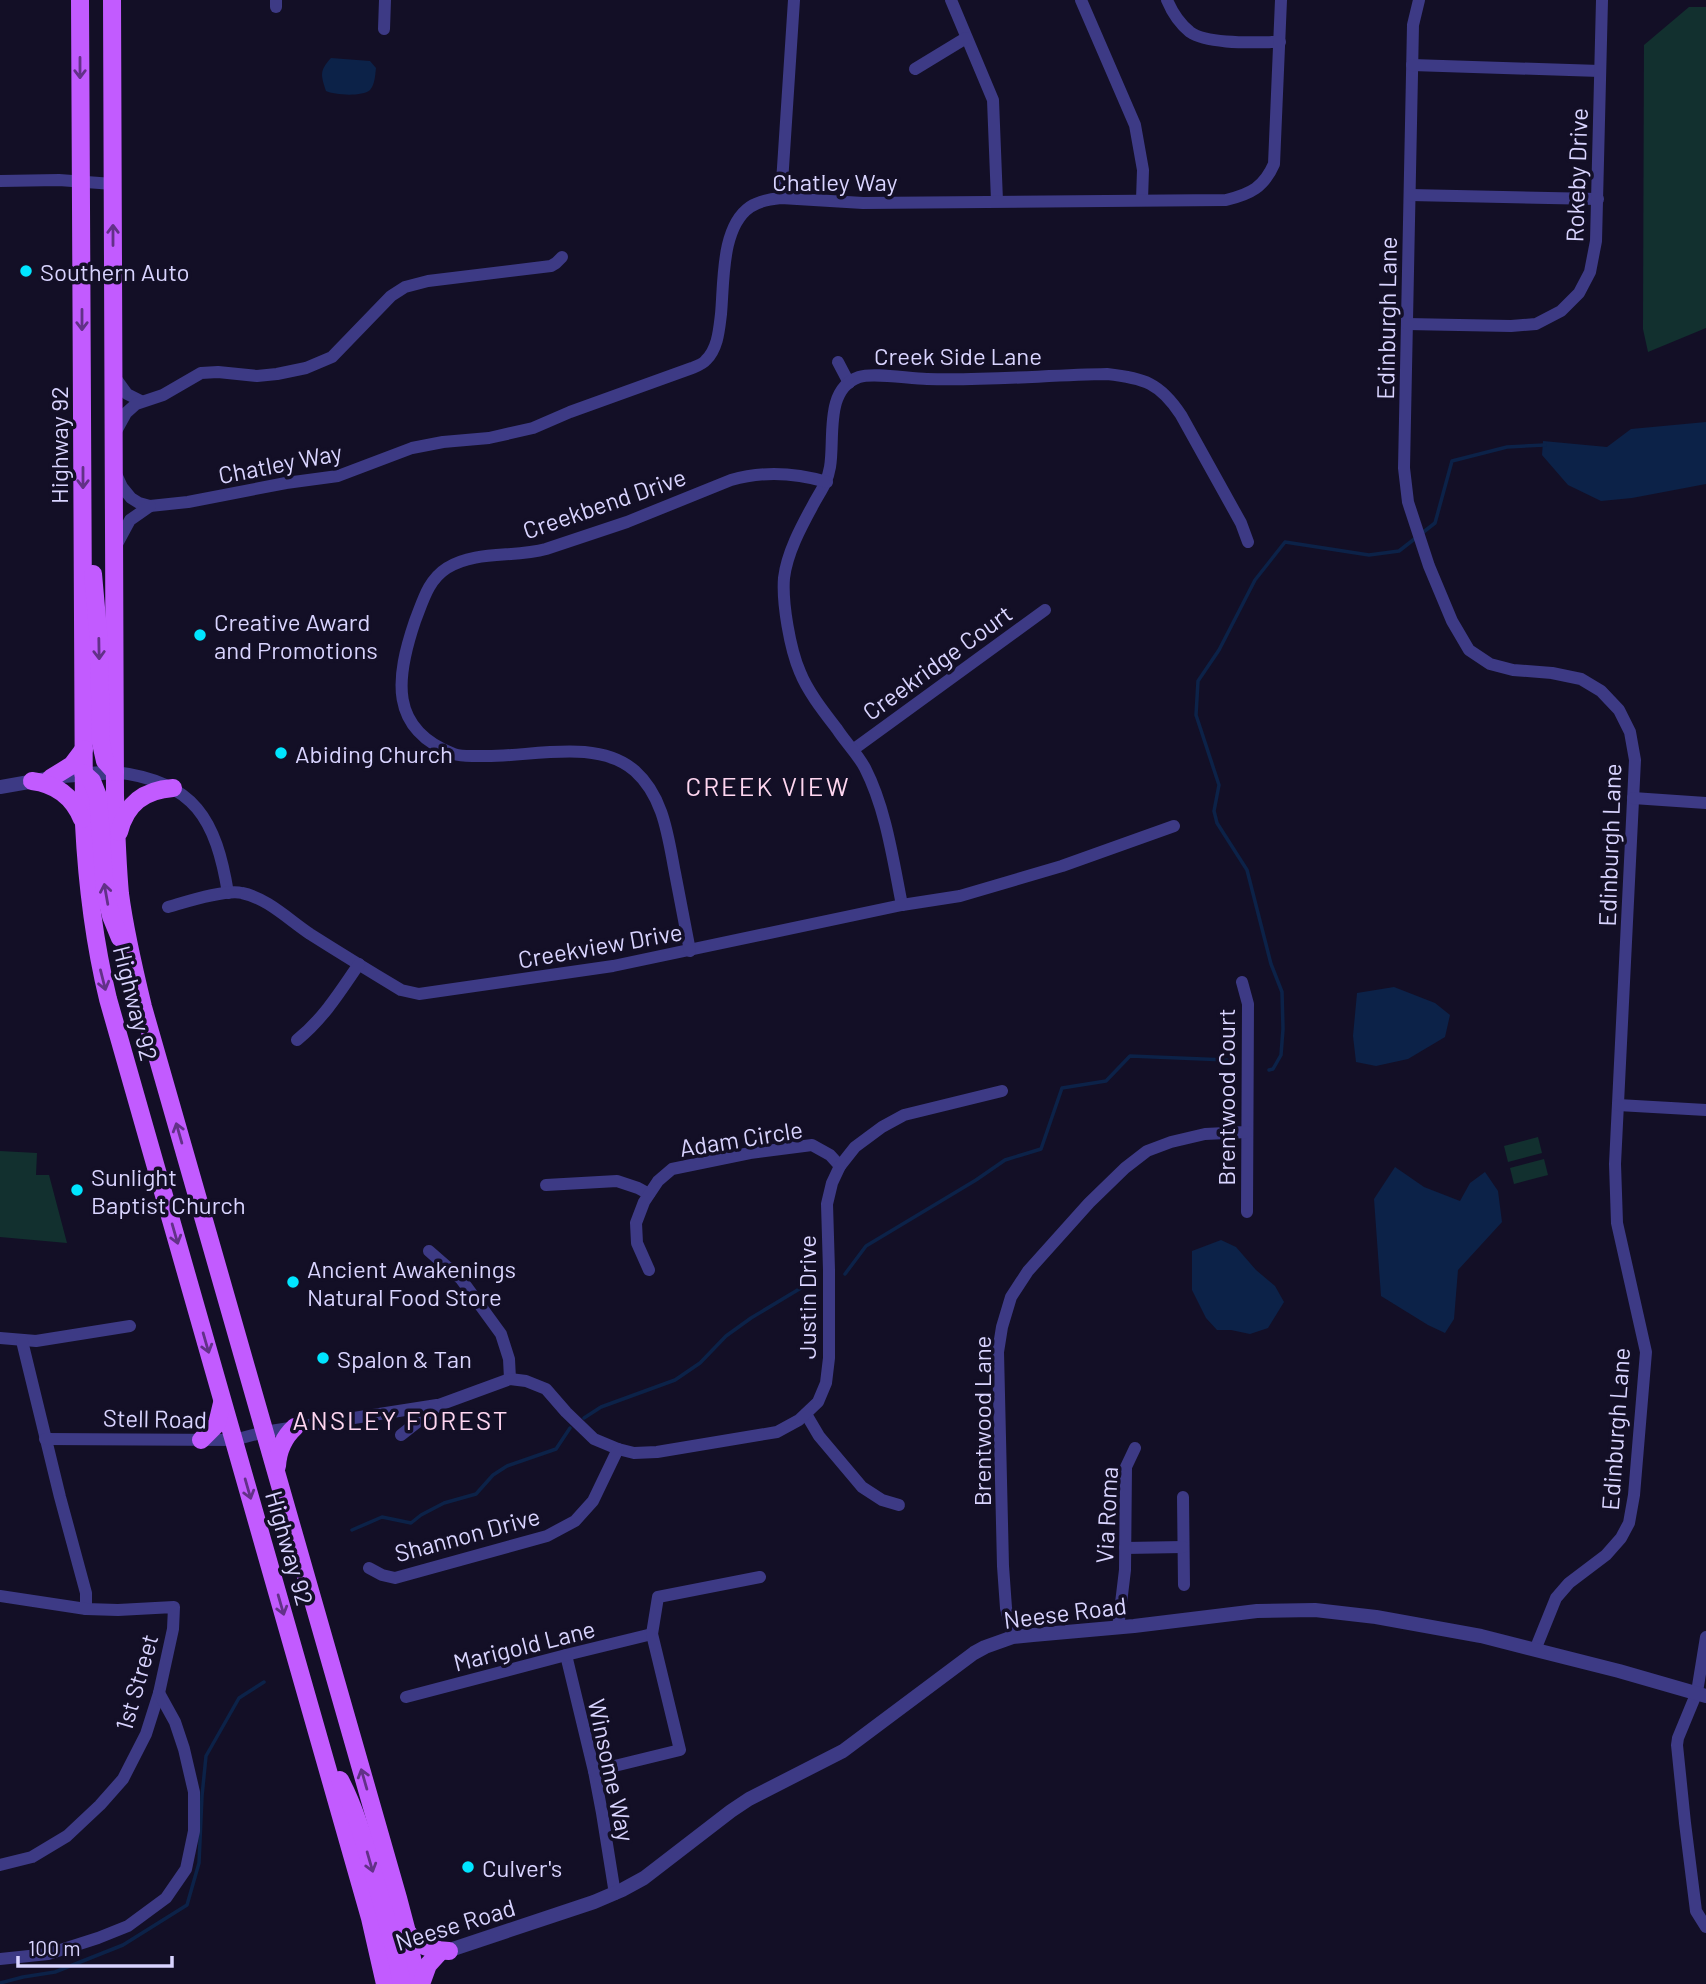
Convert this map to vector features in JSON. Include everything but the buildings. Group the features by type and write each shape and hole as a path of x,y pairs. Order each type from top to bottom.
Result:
{"main road":[{"name":"Highway 92","path":"80,0 83,824 89,904 100,968 324,1755 343,1786 357,1819 395,1970 419,1984"},
{"name":"Highway 92","path":"112,0 115,772 120,894 131,957 150,1031 407,1932 395,1970"},
{"path":"83,533 93,570 95,593 101,743 105,761 115,772"},
{"path":"51,778 66,770 84,750"},
{"path":"83,773 92,781 99,796 106,901 131,957"},
{"path":"32,781 47,784 62,792 78,809 83,824"},
{"path":"116,842 124,816 137,799 156,790 173,789"},
{"path":"201,1440 217,1424 222,1399"},
{"path":"277,1476 279,1450 286,1436 295,1427"},
{"path":"407,1932 423,1946 444,1952"},
{"path":"419,1984 428,1965 444,1952"},
{"path":"395,1970 402,1984"}],"street":[{"path":"384,29 385,0"},
{"path":"781,198 794,0"},
{"path":"951,0 993,100 996,201"},
{"path":"1081,0 1135,125 1143,170 1142,200"},
{"path":"1167,0 1180,23 1193,34 1233,41 1280,42"},
{"name":"Chatley Way","path":"150,506 338,476 412,448 489,438 533,428 706,362 718,338 727,247 732,229 752,206 770,200 781,198 863,203 1226,200 1243,196 1268,178 1274,164 1281,0"},
{"name":"Edinburgh Lane","path":"1419,0 1413,25 1412,65 1404,468 1408,502 1429,566 1452,621 1469,649 1490,664 1513,670 1552,673 1581,679 1601,691 1619,710 1630,732 1635,760 1615,1164 1617,1223 1646,1352 1634,1495 1629,1523 1621,1538 1606,1555 1569,1583 1556,1598 1535,1650"},
{"name":"Rokeby Drive","path":"1407,324 1536,324 1561,311 1579,293 1590,272 1596,241 1602,0"},
{"path":"915,69 966,38"},
{"path":"1412,65 1600,71"},
{"path":"0,181 59,180 113,184"},
{"path":"1410,195 1598,199"},
{"path":"114,434 126,412 141,401 163,395 201,373 257,376 291,372 332,357 391,296 405,286 551,266 562,257"},
{"path":"838,362 849,383"},
{"name":"Creek Side Lane","path":"902,905 876,794 854,749 831,722 800,673 794,655 784,593 787,565 810,512 827,482 831,463 834,410 841,390 859,377 871,375 929,379 1107,374 1146,381 1170,398 1181,415 1241,523 1248,542"},
{"path":"114,376 127,394 141,401"},
{"path":"114,468 127,494 139,503 150,506"},
{"name":"Creekbend Drive","path":"690,951 667,827 646,783 626,764 589,752 457,755 436,745 408,718 402,699 402,665 428,587 447,568 462,561 545,549 627,522 745,476 788,474 827,482"},
{"path":"115,550 130,520 150,506"},
{"name":"Creekridge Court","path":"854,749 1045,610"},
{"path":"0,787 83,773 115,772 146,778 173,789 193,803 211,828 224,866 228,893 168,907"},
{"path":"1633,799 1706,803"},
{"name":"Creekview Drive","path":"228,893 240,892 256,898 401,990 419,994 548,977 690,951 902,905 960,896 1062,866 1174,826"},
{"path":"297,1040 326,1012 359,964"},
{"name":"Brentwood Court","path":"1242,982 1248,1004 1247,1212"},
{"name":"Justin Drive","path":"510,1379 526,1381 546,1389 594,1439 634,1453 657,1452 777,1432 799,1420 818,1402 826,1383 829,1358 827,1204 840,1166 855,1147 904,1115 1002,1091"},
{"path":"1618,1105 1706,1110"},
{"name":"Brentwood Lane","path":"1013,1637 1006,1608 1004,1576 998,1352 1011,1297 1028,1271 1089,1203 1147,1151 1205,1134 1247,1132"},
{"name":"Adam Circle","path":"649,1270 637,1243 636,1223 649,1194 658,1181 672,1169 750,1153 812,1145 830,1155 840,1166"},
{"path":"546,1185 617,1181 649,1194"},
{"path":"264,1432 439,1405 510,1379 509,1359 501,1334 461,1279 429,1251"},
{"path":"0,1338 36,1341 130,1326"},
{"path":"0,1596 86,1609 86,1593 22,1341"},
{"path":"401,1435 439,1405"},
{"path":"806,1414 819,1436 862,1487 882,1500 900,1505"},
{"name":"Stell Road","path":"45,1439 234,1440 264,1432"},
{"name":"Via Roma","path":"1118,1628 1125,1570 1125,1467 1135,1448"},
{"name":"Shannon Drive","path":"369,1568 395,1578 547,1536 575,1521 593,1501 618,1449"},
{"path":"1183,1497 1184,1586"},
{"path":"1125,1548 1183,1547"},
{"path":"594,1771 680,1750 652,1634 658,1597 760,1577"},
{"name":"1st Street","path":"0,1865 32,1857 67,1836 123,1779 146,1734 159,1693 173,1629 174,1606 86,1609"},
{"name":"Neese Road","path":"395,1970 615,1894 644,1878 731,1811 759,1793 843,1751 974,1653 1013,1637 1118,1628 1257,1611 1315,1610 1363,1615 1481,1636 1702,1694"},
{"name":"Marigold Lane","path":"406,1697 652,1634"},
{"path":"1706,1637 1702,1694 1678,1738 1677,1745 1696,1911 1706,1927"},
{"name":"Winsome Way","path":"566,1655 594,1771 615,1894"},
{"path":"0,1959 48,1954 128,1926 166,1898 186,1869 194,1831 194,1792 175,1722 159,1693"}],"green space":[{"path":"1689,7 1706,7 1706,328 1648,352 1643,329 1644,45"},
{"path":"1538,1137 1542,1153 1508,1162 1504,1146"},
{"path":"0,1151 37,1153 36,1175 49,1175 67,1243 0,1237"},
{"path":"1544,1159 1548,1175 1514,1184 1510,1168"}],"water":[{"path":"331,58 370,61 376,68 370,90 348,95 326,91 322,73"},
{"path":"1706,422 1706,484 1601,501 1568,485 1542,455 1543,441 1607,447 1631,429"},
{"path":"1394,987 1435,1003 1450,1015 1445,1037 1408,1059 1376,1066 1356,1062 1353,1036 1357,993"},
{"path":"1395,1167 1424,1187 1460,1201 1470,1183 1485,1172 1498,1191 1502,1222 1458,1270 1454,1319 1445,1333 1381,1296 1374,1199"},
{"path":"1221,1240 1236,1247 1256,1270 1275,1286 1284,1302 1268,1328 1250,1334 1217,1330 1206,1318 1192,1290 1192,1251"}],"waterway":[{"path":"1269,1070 1273,1069 1281,1055 1282,992 1271,964 1247,870 1217,823 1214,811 1219,785 1196,715 1198,681 1219,650 1255,580 1285,542 1369,555 1399,551 1435,523 1452,461 1507,447 1545,445"},
{"path":"845,1274 866,1246 1005,1160 1041,1149 1062,1088 1106,1081 1130,1056 1227,1060"},
{"path":"584,1418 601,1407 675,1380 700,1363 726,1336 806,1285"},
{"path":"352,1530 382,1517 411,1523 444,1503 476,1494 493,1475 507,1466 556,1449 570,1428"},
{"path":"0,1983 55,1972 123,1945 187,1905 199,1863 206,1756 239,1698 264,1682"}],"place":[{"name":"Southern Auto","path":"26,271"},
{"name":"Creative Award and Promotions","path":"200,635"},
{"name":"Abiding Church","path":"281,753"},
{"name":"Sunlight Baptist Church","path":"77,1190"},
{"name":"Ancient Awakenings Natural Food Store","path":"293,1282"},
{"name":"Spalon & Tan","path":"323,1358"},
{"name":"Culver's","path":"468,1867"}],"district":[{"name":"CREEK VIEW","path":"768,785"},
{"name":"ANSLEY FOREST","path":"401,1419"}]}
